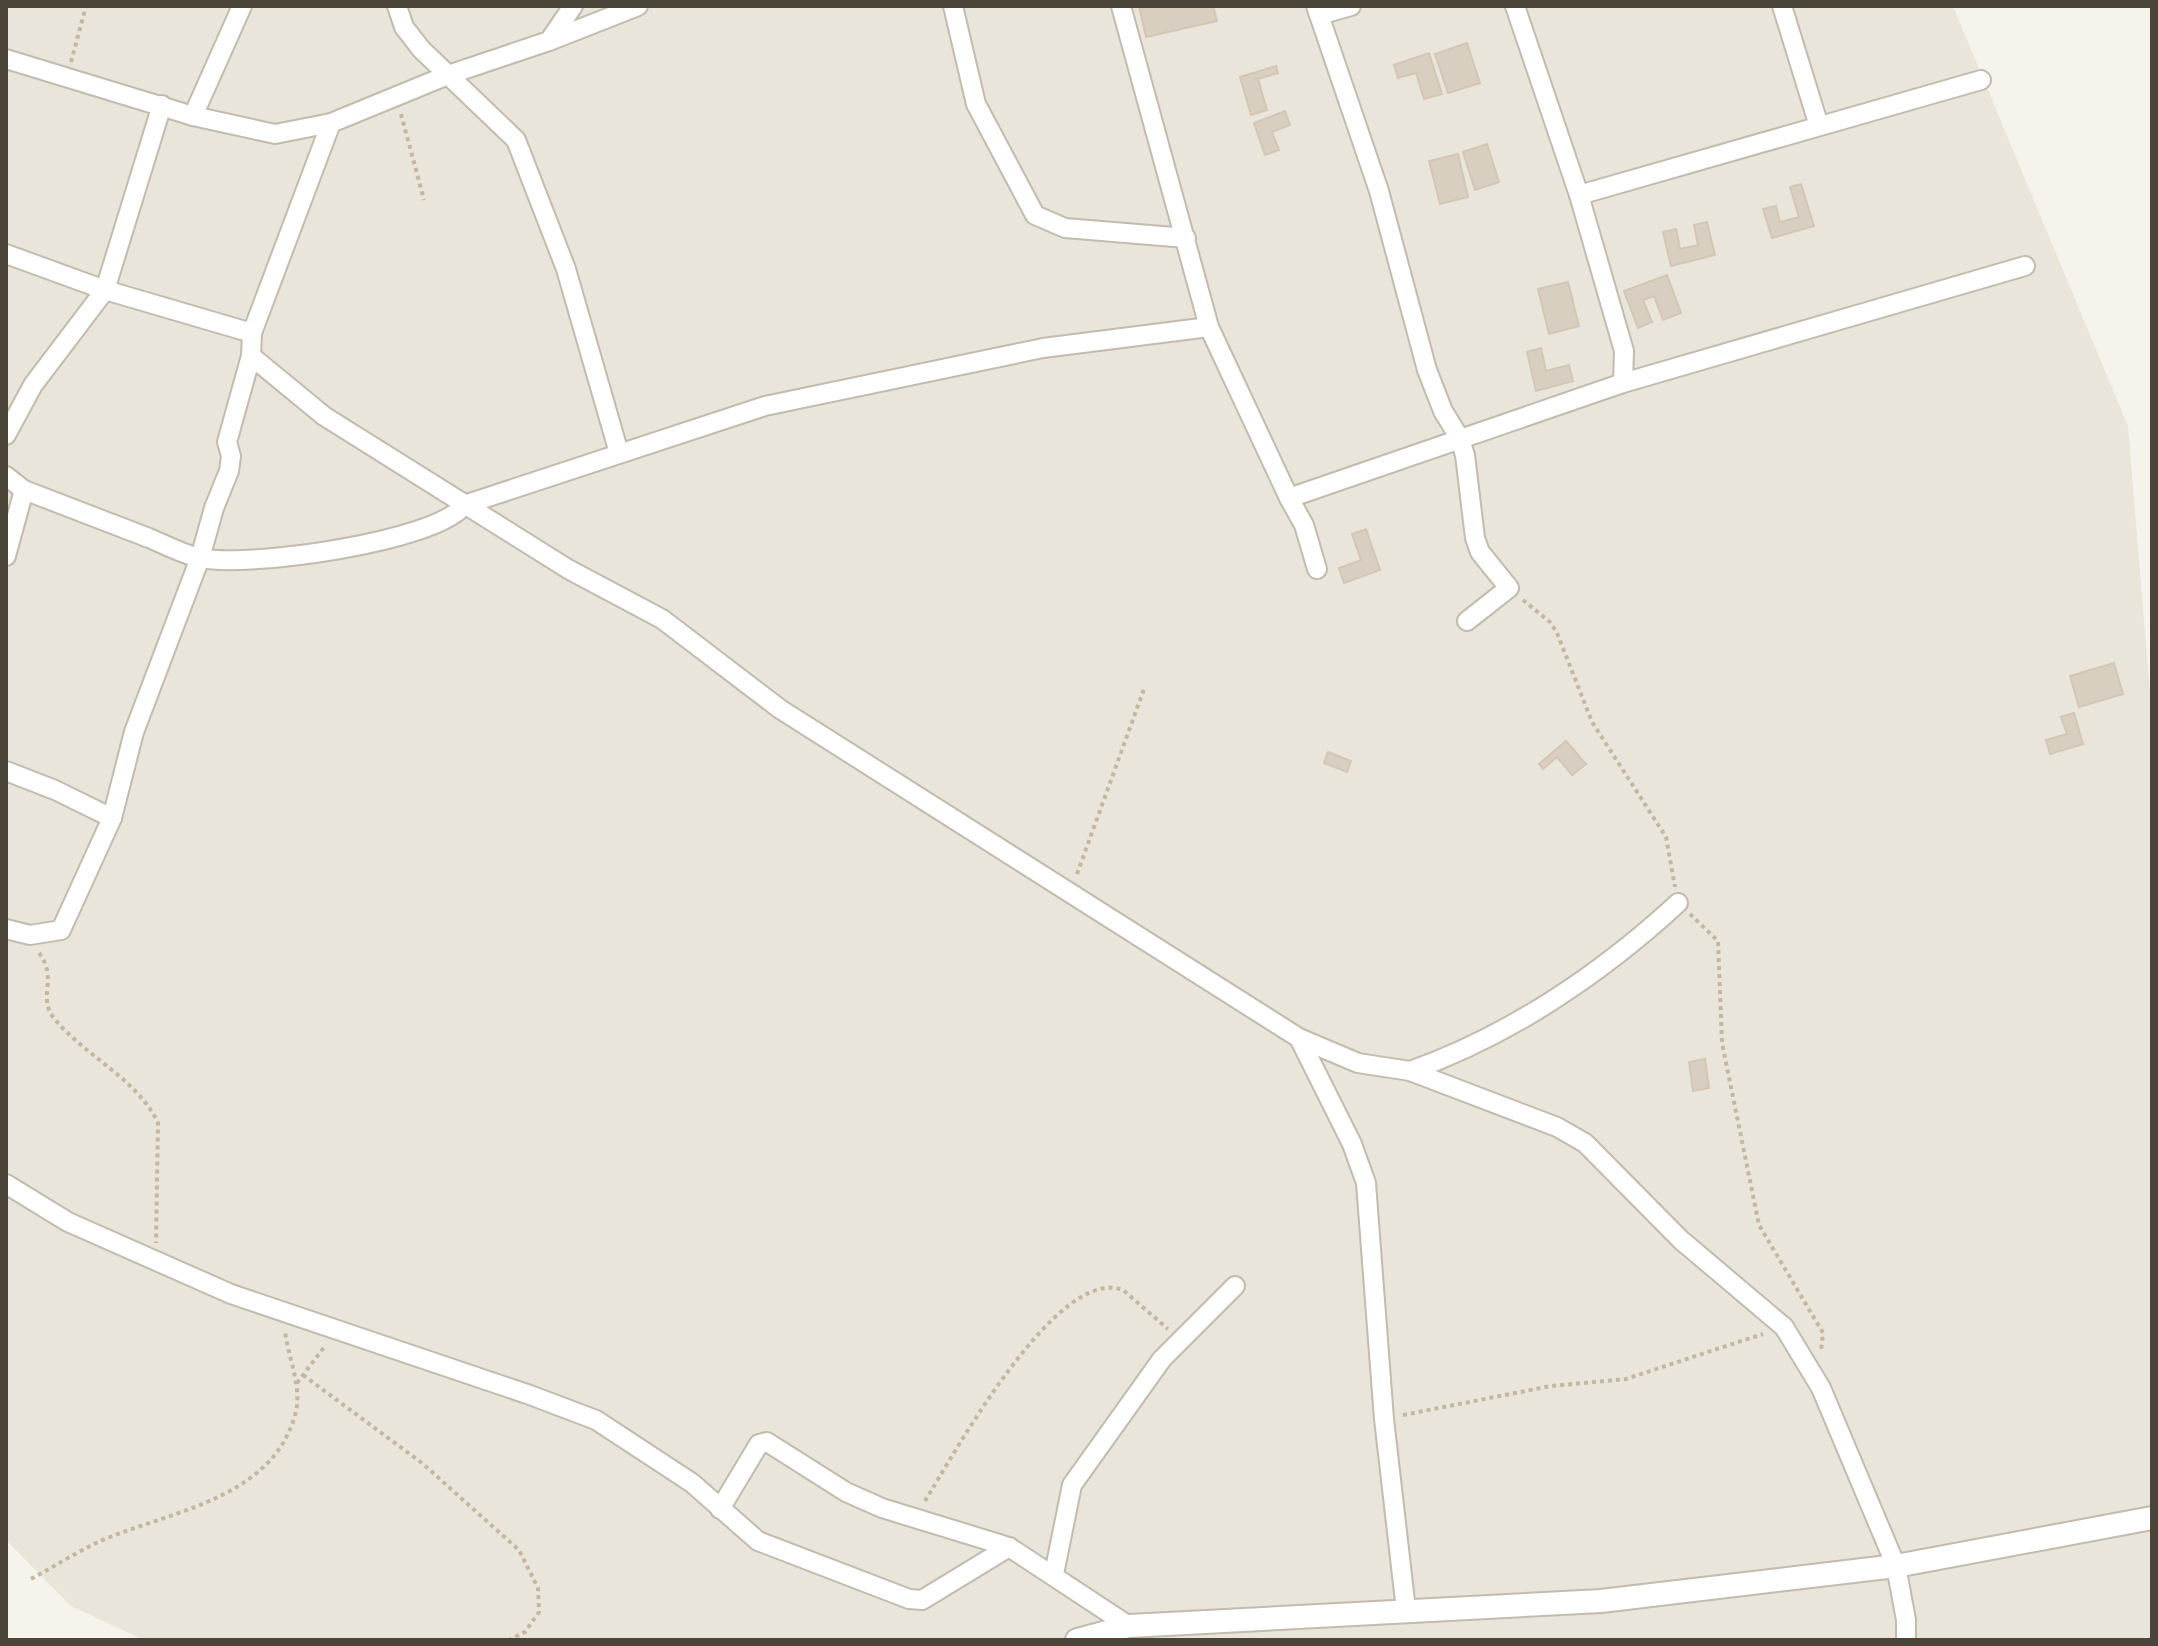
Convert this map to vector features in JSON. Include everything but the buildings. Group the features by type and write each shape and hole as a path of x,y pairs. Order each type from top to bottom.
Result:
{"street":[{"path":"193,116 242,6"},
{"path":"397,6 412,38 516,140 566,269 619,453"},
{"path":"549,41 573,6"},
{"path":"6,59 193,116 275,134 331,123 448,75 549,41 638,6"},
{"path":"953,6 976,104 1035,215 1065,228 1186,238"},
{"path":"1121,6 1209,327 1304,525 1317,569"},
{"path":"1351,6 1318,11 1379,191 1427,370 1465,455 1475,538 1480,552 1509,588 1467,621"},
{"path":"1515,6 1579,195 1624,351 1623,383"},
{"path":"1782,6 1819,126"},
{"path":"1579,195 1981,80"},
{"path":"6,435 33,385 105,290 162,105"},
{"path":"9,930 51,934 61,930 112,818 134,732 200,558 214,508 229,471 231,456 227,442 251,356 252,333 331,123"},
{"path":"6,254 105,290 252,333"},
{"path":"1289,498 1623,383 2025,266"},
{"path":"6,476 24,490 200,558 245,559 420,532 454,517 464,505 765,406 923,370 1096,339 1209,327"},
{"path":"251,356 324,416 568,569 662,619 780,709 1299,1038 1358,1063 1410,1071 1557,1127 1585,1143 1681,1240 1784,1327 1821,1388 1896,1566 1906,1620 1906,1640"},
{"path":"6,556 24,490"},
{"path":"6,771 55,790 112,818"},
{"path":"1410,1071 1458,1054 1520,1020 1640,938 1678,903"},
{"path":"1299,1038 1352,1144 1366,1183 1384,1419 1406,1610"},
{"path":"6,1184 68,1222 282,1312 596,1420 692,1483 758,1541 916,1601 1009,1547"},
{"path":"1054,1574 1072,1485 1162,1359 1235,1286"},
{"path":"720,1509 763,1442 846,1492 882,1508 1009,1547 1129,1626"},
{"path":"1077,1640 1129,1626 1601,1601 1896,1566 2152,1518"}],"path":[{"path":"68,77 86,6"},
{"path":"394,97 424,200"},
{"path":"1509,588 1550,622 1592,722 1666,837 1678,903 1718,941 1720,1026 1749,1185 1759,1225 1823,1333 1818,1366 1821,1388"},
{"path":"1069,895 1144,689"},
{"path":"9,930 41,954 50,969 47,999 53,1016 95,1059 150,1105 158,1123 156,1261"},
{"path":"915,1517 1013,1364 1057,1314 1088,1295 1114,1286 1123,1290 1180,1341"},
{"path":"31,1579 97,1542 224,1497 263,1465 282,1443 295,1417 296,1384 282,1312"},
{"path":"1384,1419 1551,1386 1626,1379 1784,1327"},
{"path":"296,1384 336,1331"},
{"path":"303,1375 422,1463 519,1550 538,1588 539,1612 525,1632 509,1640"}],"shaded area":[{"path":"6,6 1953,6 2128,426 2152,717 2152,1640 144,1640 71,1606 6,1540"}]}
